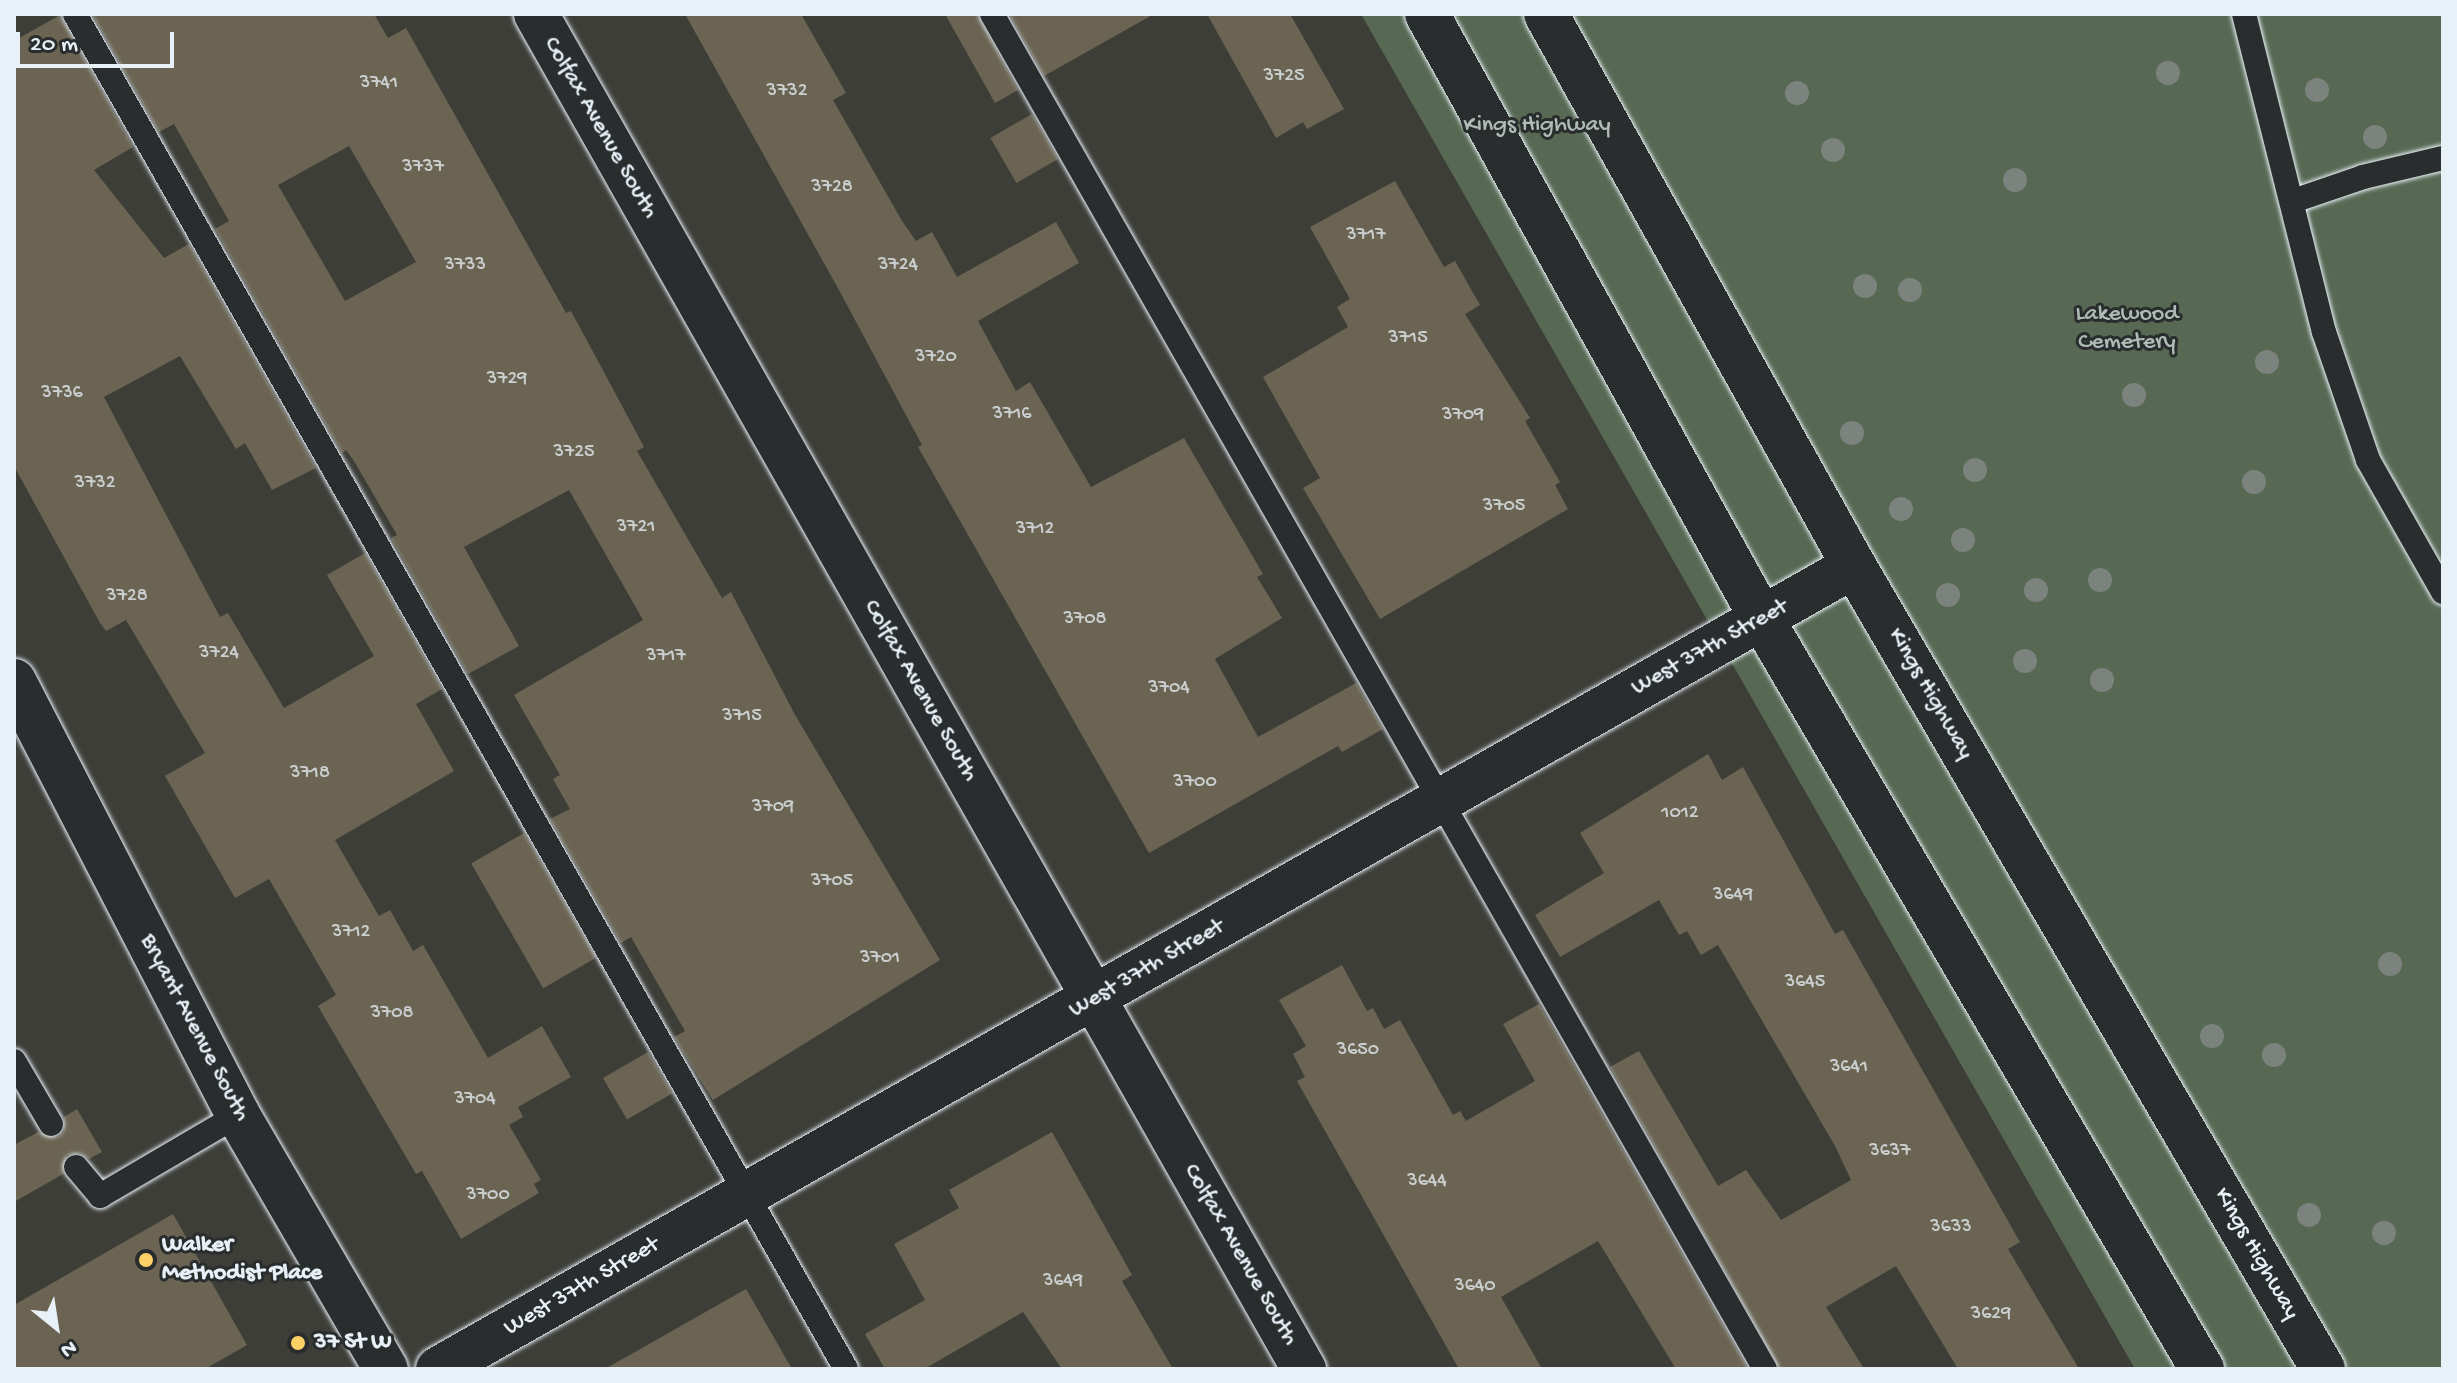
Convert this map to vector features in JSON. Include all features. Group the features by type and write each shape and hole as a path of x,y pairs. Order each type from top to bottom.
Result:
{"street":[{"name":"Colfax Avenue South","path":"536,14 1304,1369"},
{"path":"1427,14 1762,619 2202,1369"},
{"name":"Kings Highway","path":"1546,14 1854,566 2323,1369"},
{"name":"West 37th Street","path":"438,1369 1095,1000 1440,797 1854,566"},
{"name":"Bryant Avenue South","path":"14,681 238,1115 386,1369"}],"lane":[{"path":"75,14 846,1369"},
{"path":"992,14 1765,1369"},
{"path":"2244,14 2324,332 2368,460 2443,592"},
{"path":"2293,201 2363,177 2443,158"},
{"path":"14,1061 51,1124"},
{"path":"76,1167 100,1196 238,1115"}],"green space":[{"name":"Lakewood Cemetery","path":"1361,14 2443,14 2443,1369 2135,1369"}],"building":[{"path":"92,14 374,14 388,38 406,28 566,313 571,311 644,447 637,451 722,598 731,592 794,713 940,960 713,1100 674,1037 685,1031 631,937 621,943 550,819 570,809 553,779 560,775 514,695 643,620 569,490 464,547 519,646 468,674 391,538 397,535 354,461 346,450 342,453 215,229 229,221 174,124 159,132","holes":["349,146 416,262 345,301 278,185"]},
{"path":"685,14 801,14 846,93 833,100 902,221 916,241 932,232 957,277 1056,222 1079,263 978,321 1016,391 1030,382 1091,487 1184,438 1263,574 1257,577 1282,618 1215,659 1258,737 1356,683 1383,729 1342,752 1338,746 1149,853 918,447 922,445 839,290"},
{"path":"945,14 977,14 1018,90 995,103"},
{"path":"1009,14 1154,14 1044,76"},
{"path":"1207,14 1290,14 1344,109 1307,129 1303,122 1276,138"},
{"path":"60,15 133,147 94,170 164,258 189,244 316,468 272,490 245,443 236,449 180,356 104,397 220,617 228,613 284,708 374,656 327,575 365,553 442,689 416,704 454,771 335,840 379,916 390,910 413,951 423,945 488,1058 542,1026 571,1077 518,1107 523,1117 509,1125 541,1180 534,1184 539,1193 461,1239 422,1171 416,1174 318,1006 336,995 269,879 235,898 165,776 205,753 126,620 106,631 100,623 14,466 14,41"},
{"path":"1032,114 1058,159 1016,183 990,138"},
{"path":"1395,181 1444,267 1455,261 1480,305 1465,314 1530,418 1525,421 1560,482 1555,485 1568,509 1380,619 1303,488 1320,478 1263,377 1348,327 1337,307 1350,299 1310,227"},
{"path":"1708,754 1722,780 1743,767 1835,934 1843,930 2020,1242 2008,1249 2079,1369 1958,1369 1896,1266 1826,1307 1864,1369 1780,1369 1610,1067 1639,1051 1718,1186 1746,1170 1781,1220 1851,1180 1835,1146 1718,945 1701,955 1687,931 1679,935 1659,900 1560,957 1535,915 1604,873 1580,833"},
{"path":"524,833 596,958 543,988 471,864"},
{"path":"1342,965 1367,1011 1373,1008 1384,1029 1400,1020 1453,1115 1460,1111 1466,1121 1535,1081 1503,1024 1539,1004 1748,1369 1676,1369 1598,1241 1501,1297 1542,1369 1459,1369 1297,1081 1305,1077 1293,1054 1306,1046 1279,1000"},
{"path":"648,1052 672,1094 627,1120 603,1078"},
{"path":"77,1109 102,1152 89,1159 80,1153 67,1155 63,1174 14,1202 14,1145 38,1132 58,1137 64,1131 64,1117"},
{"path":"1052,1132 1132,1275 1122,1281 1173,1369 1062,1369 1023,1312 924,1369 885,1369 865,1334 925,1300 894,1244 959,1208 949,1190"},
{"name":"Walker Methodist Place","path":"173,1214 247,1345 205,1369 14,1369 14,1305"},
{"path":"746,1289 792,1369 605,1369"}],"place":[{"name":"Walker Methodist Place","path":"146,1260"},
{"name":"37 St W","path":"298,1343"}]}
